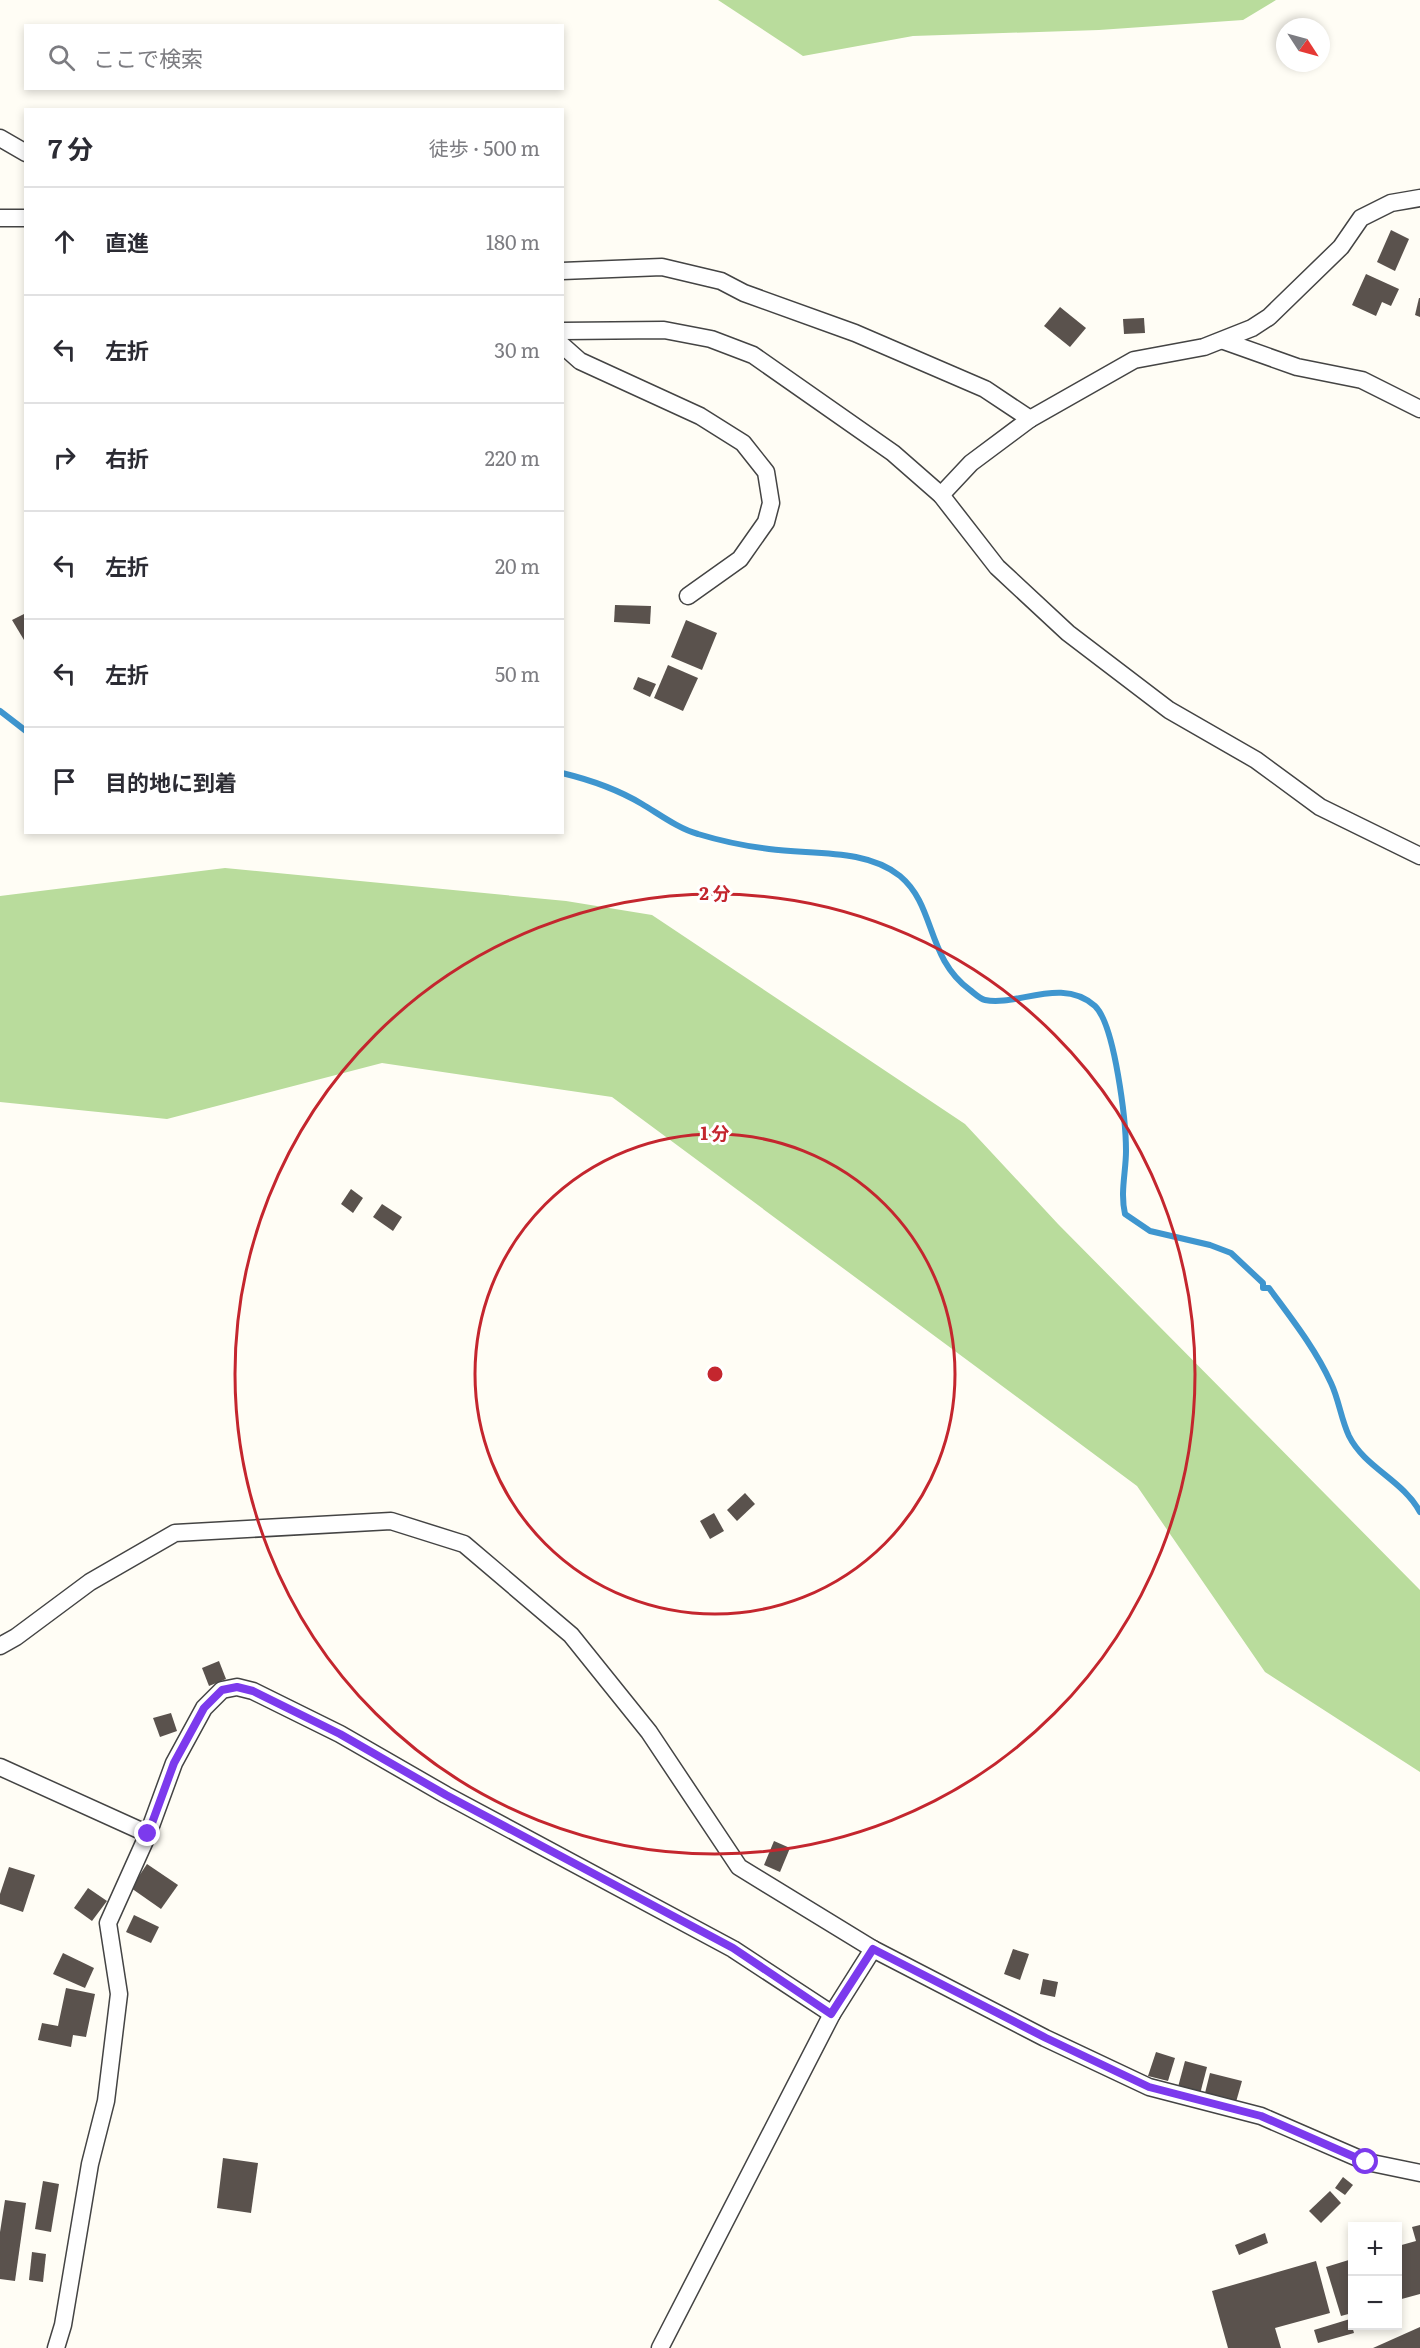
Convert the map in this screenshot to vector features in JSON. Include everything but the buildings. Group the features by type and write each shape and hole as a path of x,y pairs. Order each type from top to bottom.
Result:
{"street":[{"path":"0,138 24,152"},
{"path":"941,495 971,463 1030,420 1134,360 1224,341 1269,318 1341,247 1361,218 1391,203 1420,198"},
{"path":"0,218 24,219"},
{"path":"564,271 662,267 721,281 744,293 855,333 985,389 1030,420"},
{"path":"564,331 664,330 711,339 753,355 892,453 941,495 997,567 1068,633 1169,710 1256,760 1320,807 1420,856"},
{"path":"1224,341 1297,367 1362,380 1420,409"},
{"path":"564,347 580,361 700,416 743,443 766,472 771,503 766,522 740,559 687,596"},
{"path":"0,1646 16,1637 90,1582 175,1533 391,1521 464,1544 570,1635 649,1732 739,1867 873,1949 1046,2038 1149,2087 1261,2116 1366,2162 1420,2173"},
{"path":"56,2348 63,2325 90,2164 106,2101 119,1994 108,1923 148,1834 174,1763 204,1708 222,1690 237,1687 253,1691 340,1734 478,1812 733,1948 831,2014"},
{"path":"0,1767 148,1834"},
{"path":"660,2348 831,2014 873,1949"}],"green space":[{"path":"718,0 1276,0 1243,20 1099,30 913,36 803,56"},
{"path":"225,868 566,901 652,915 965,1124 1058,1224 1420,1590 1420,1772 1265,1672 1137,1486 612,1097 382,1063 167,1119 0,1102 0,896"}],"waterway":[{"path":"0,711 24,729"},
{"path":"564,774 613,789 684,829 707,837 760,848 837,854 871,861 886,867 912,888 946,963 956,977 979,997 997,1001 1039,994 1068,993 1082,997 1095,1006 1102,1016 1108,1033 1118,1075 1126,1151 1123,1190 1125,1214 1150,1231 1210,1245 1231,1253 1263,1283 1263,1288 1269,1288 1325,1370 1334,1389 1346,1430 1356,1447 1364,1457 1404,1491 1420,1512"}],"route":[{"path":"148,1834 174,1763 204,1708 222,1690 237,1687 253,1691 340,1734 624,1892 733,1948 831,2014 873,1949 1046,2038 1149,2087 1261,2116 1366,2162"}]}
